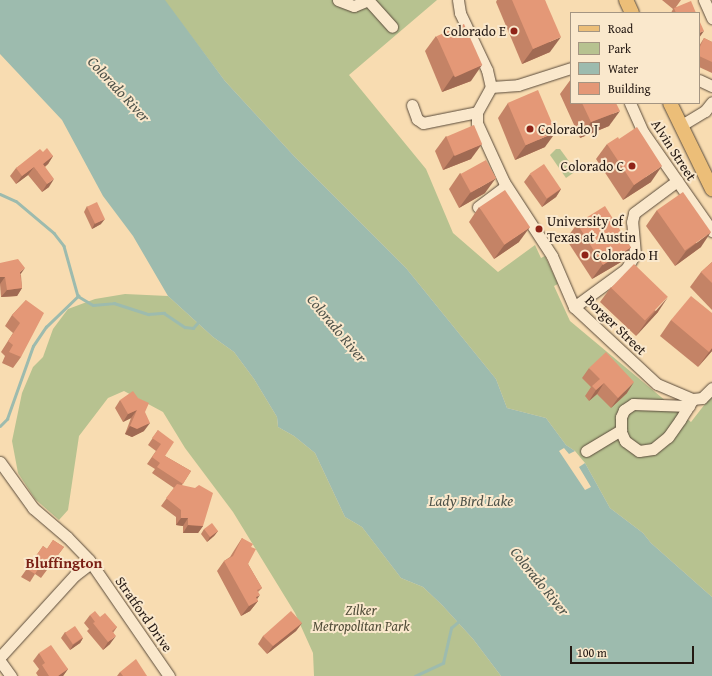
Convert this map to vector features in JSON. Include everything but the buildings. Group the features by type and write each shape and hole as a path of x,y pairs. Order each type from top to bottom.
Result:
{"main road":[{"path":"626,0 632,12"},
{"path":"670,104 712,189"}],"street":[{"path":"338,0 341,3 354,6 368,0 392,27"},
{"path":"412,105 417,119 423,123 477,112 491,87 487,70 460,13 458,0"},
{"path":"704,0 712,18"},
{"path":"491,87 518,84 570,68"},
{"path":"700,80 712,86"},
{"path":"680,126 705,111 712,102"},
{"name":"Alvin Street","path":"630,104 643,132 712,231"},
{"name":"Borger Street","path":"477,112 477,123 506,186 552,256 574,307 657,384 695,401"},
{"path":"574,307 626,269 635,254 632,222 634,213 677,181"},
{"path":"478,207 506,186"},
{"path":"695,401 633,404 624,410 621,430 625,442 634,449 653,450 668,437 695,401 712,388"},
{"path":"586,451 621,430"},
{"name":"Stratford Drive","path":"0,462 33,508 67,537 91,563 169,676"},
{"path":"0,657 75,575 91,563"},
{"path":"0,661 11,676"}],"green space":[{"path":"164,0 437,0 349,75 426,169 453,233 498,272 535,245 541,258 545,256 558,284 554,286 570,321 691,422 712,395 712,597 651,543 643,533 610,508 585,463 575,451 566,445 546,418 507,408 496,379 406,268 294,156 225,81"},
{"path":"556,149 560,149 576,171 566,178 550,155"},
{"name":"Zilker Metropolitan Park","path":"125,294 168,296 213,337 234,352 254,379 277,417 278,427 294,436 315,453 345,517 362,527 401,578 423,587 442,605 473,639 501,676 314,676 313,653 295,613 233,512 185,448 163,412 124,391 108,398 79,436 68,510 59,520 35,499 18,473 12,441 22,393 33,367 43,357 53,329 68,309 95,299"}],"water":[{"name":"Lady Bird Lake","path":"0,0 165,0 225,81 294,156 406,268 496,379 507,408 546,418 566,445 575,451 569,454 564,448 559,451 585,490 591,487 579,467 585,463 610,508 643,533 651,543 712,597 712,676 501,676 473,639 442,605 423,587 401,578 362,527 345,517 315,453 294,436 278,427 277,417 254,379 234,352 213,337 168,296 133,236 103,196 62,120 0,54"}],"waterway":[{"path":"0,194 16,201 54,233 64,246 78,296 93,305 114,303 148,314 164,313 185,327 193,328 199,321"},
{"path":"0,426 7,419 33,346 46,327 78,296"},
{"path":"415,676 443,663 451,628 459,621"}],"place":[{"name":"Colorado E","path":"514,31"},
{"name":"Colorado J","path":"530,129"},
{"name":"Colorado C","path":"632,166"},
{"name":"University of Texas at Austin","path":"539,229"},
{"name":"Colorado H","path":"585,255"}],"district":[{"name":"Bluffington","path":"64,563"}],"water label":[{"name":"Colorado River","path":"119,89"},
{"name":"Colorado River","path":"337,328"},
{"name":"Colorado River","path":"540,581"}]}
